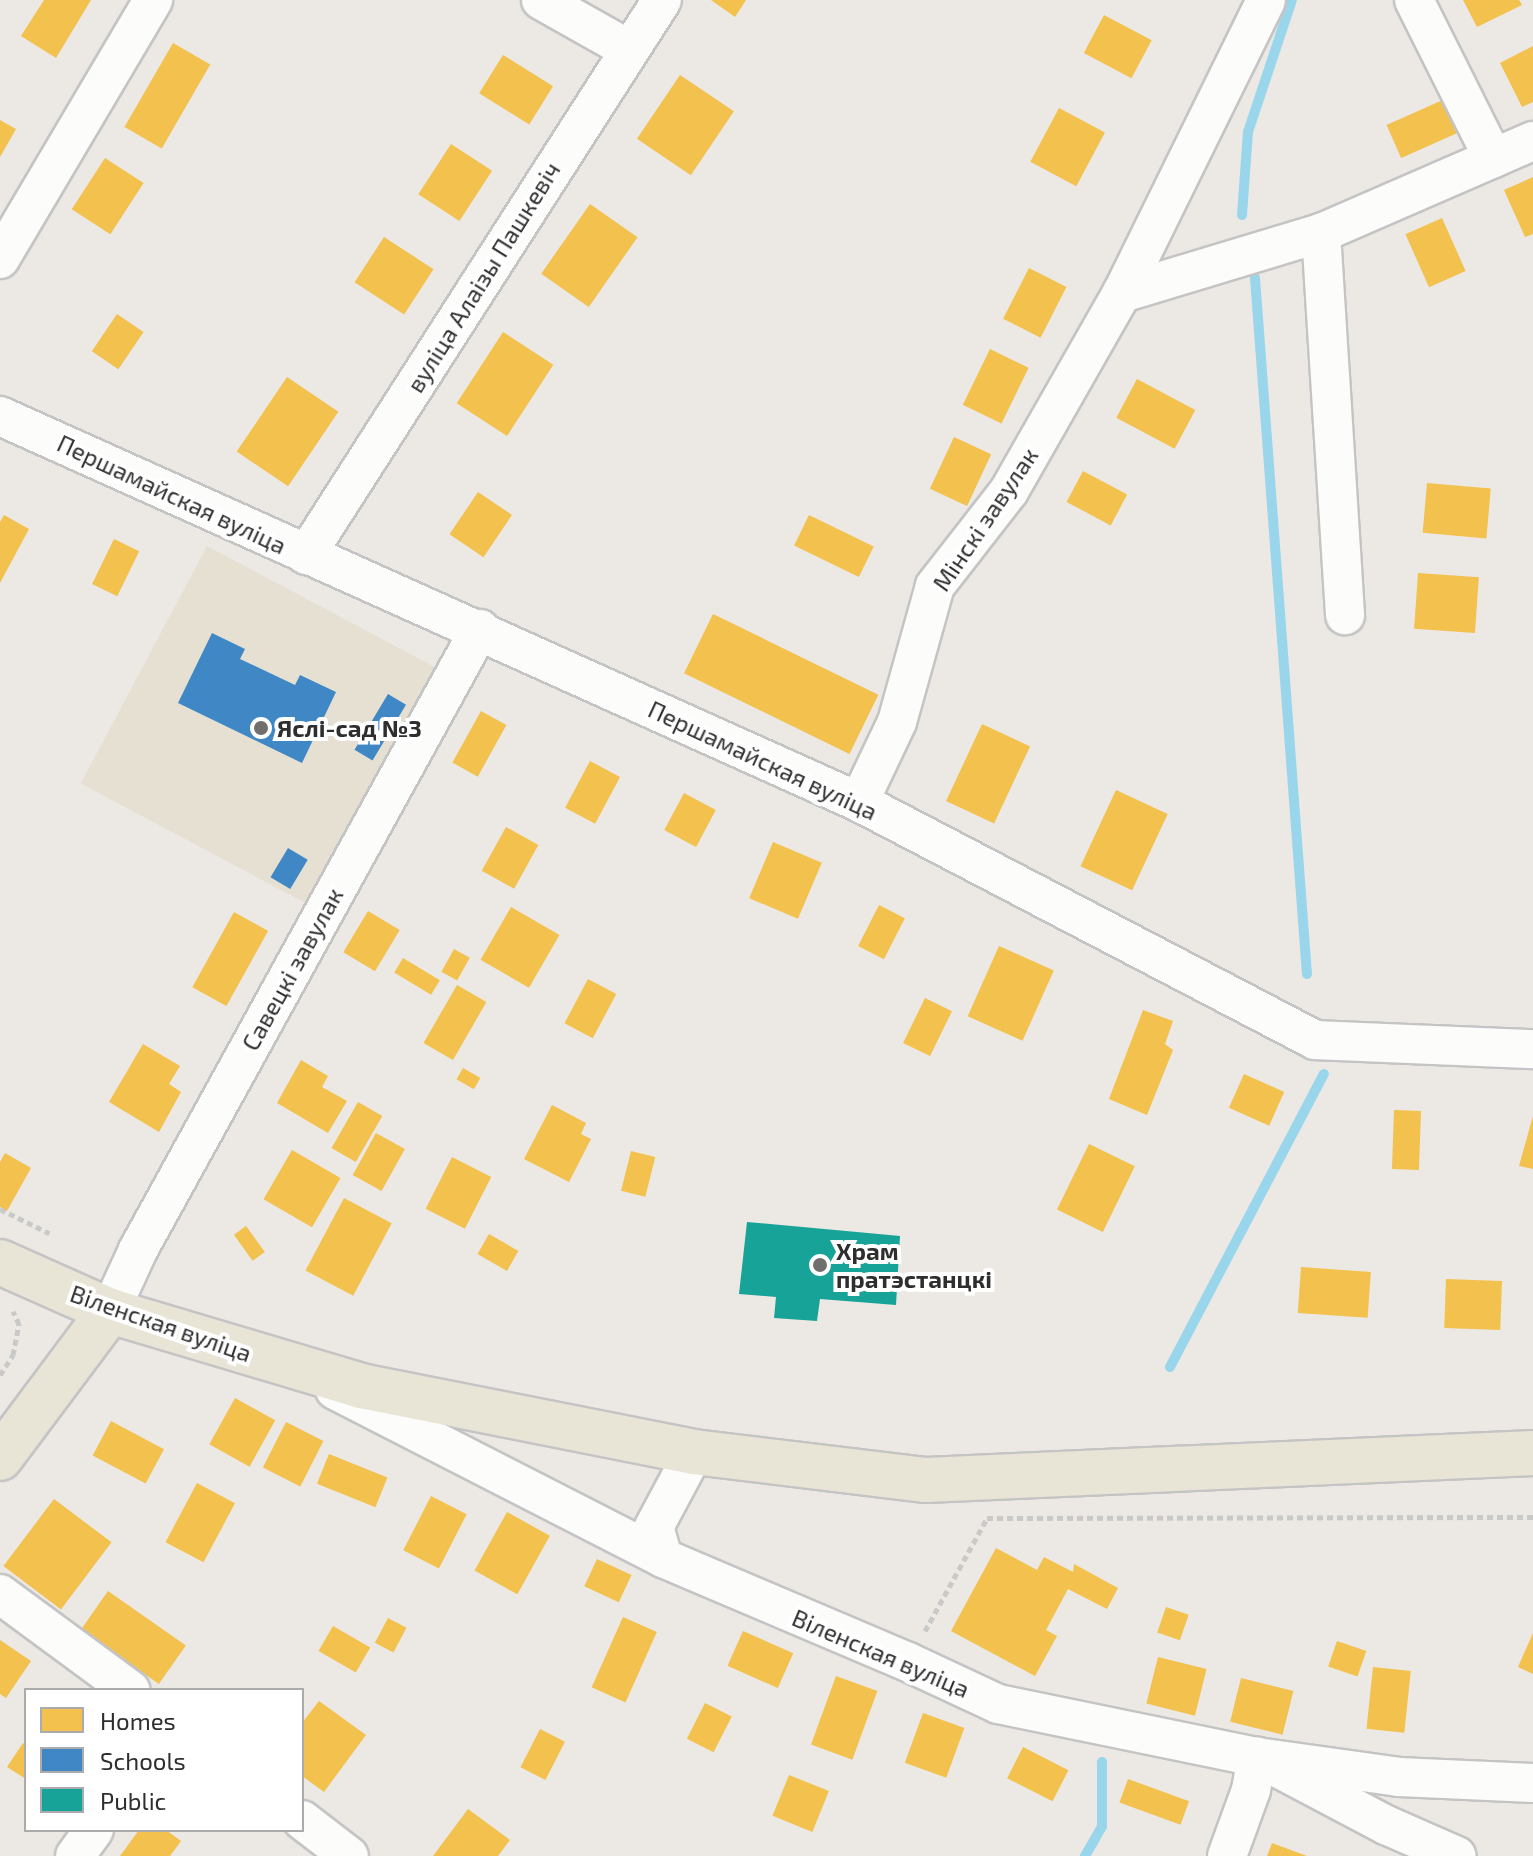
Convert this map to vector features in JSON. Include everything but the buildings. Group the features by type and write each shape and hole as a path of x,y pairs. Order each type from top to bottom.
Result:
{"main road":[{"name":"Віленская вуліца","path":"0,1262 110,1311 361,1386 694,1452 926,1480 1533,1453"},
{"path":"0,1458 110,1311"}],"street":[{"path":"0,259 153,0"},
{"path":"541,0 628,49"},
{"name":"вуліца Алаізы Пашкевіч","path":"306,555 662,0"},
{"name":"Мінскі завулак","path":"859,802 897,722 935,586 1009,491 1122,293 1266,0"},
{"path":"1414,0 1493,158"},
{"path":"1122,293 1321,233 1533,141"},
{"path":"1321,233 1345,615"},
{"name":"Першамайская вуліца","path":"0,416 306,555 480,629 859,802 1315,1040 1533,1049"},
{"name":"Савецкі завулак","path":"110,1311 138,1250 480,629"},
{"name":"Віленская вуліца","path":"279,1362 663,1558 908,1662 998,1704 1257,1757 1399,1777 1533,1783"},
{"path":"663,1558 654,1527 694,1452"},
{"path":"0,1594 127,1688"},
{"path":"1227,1856 1251,1790 1257,1757 1386,1825 1457,1856"},
{"path":"1386,1825 1384,1799 1399,1777"},
{"path":"304,1822 349,1856"},
{"path":"75,1856 93,1832"}],"path":[{"path":"0,1209 49,1233"},
{"path":"0,1375 13,1355 19,1324 10,1304"},
{"path":"908,1662 987,1518 1533,1517"}],"shaded area":[{"name":"Яслі-сад №3","path":"207,546 444,672 317,909 81,784"}],"waterway":[{"path":"1242,215 1248,132 1292,0"},
{"path":"1255,278 1307,974"},
{"path":"1170,1367 1324,1074"},
{"path":"1085,1856 1102,1826 1102,1762"}],"place":[{"name":"Яслі-сад №3","path":"261,728"},
{"name":"Храм пратэстанцкі","path":"820,1265"}]}
